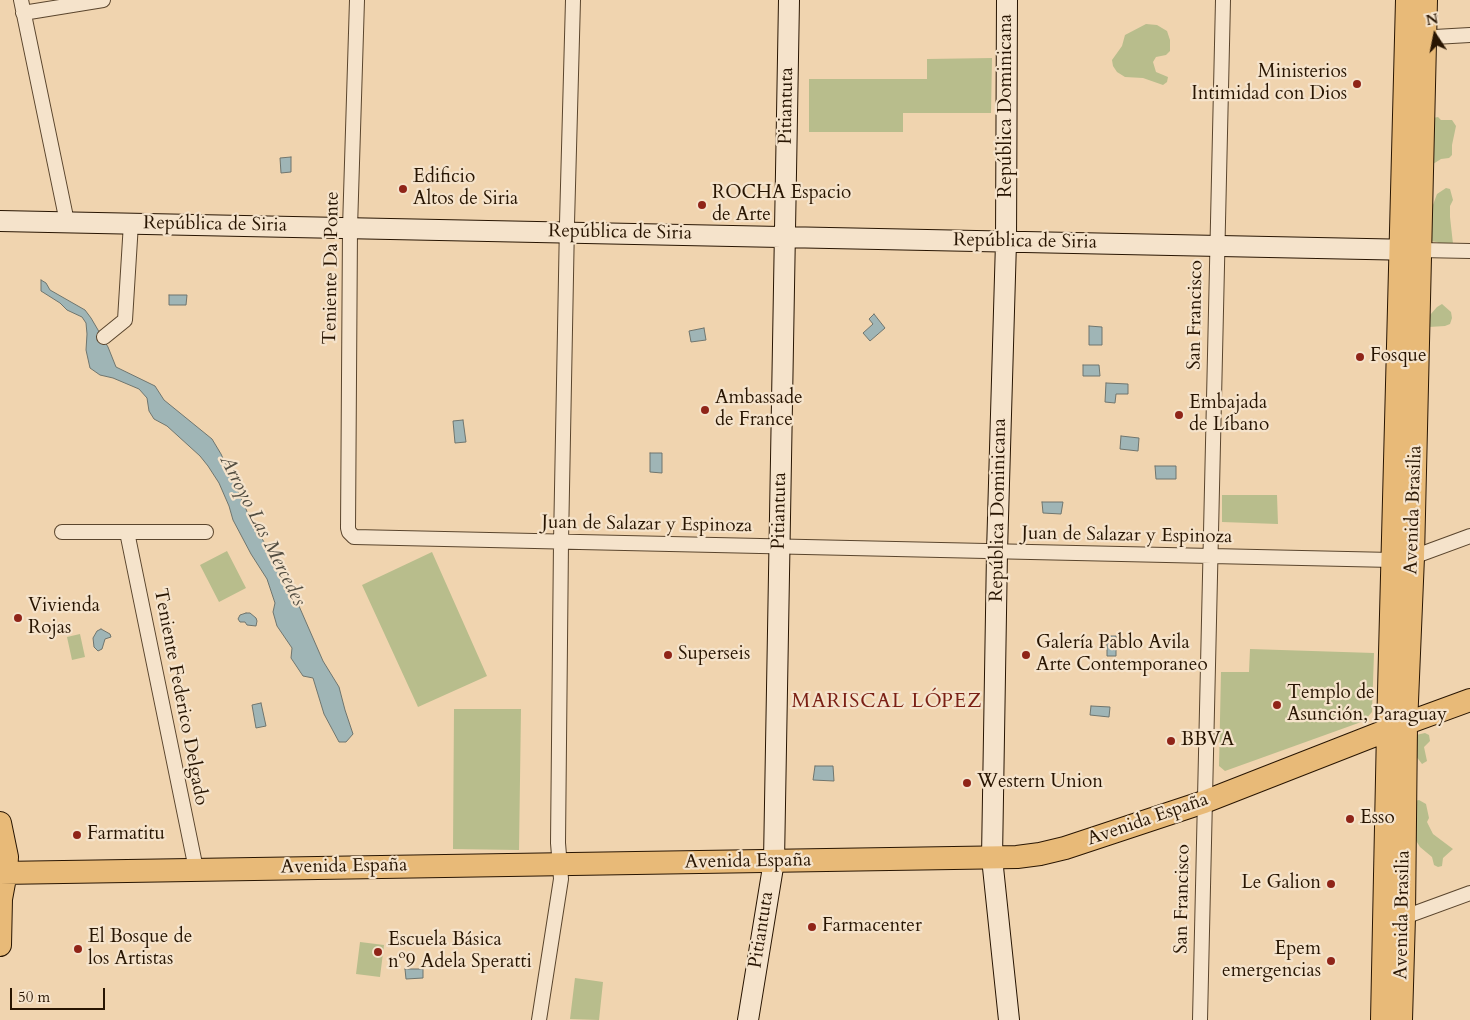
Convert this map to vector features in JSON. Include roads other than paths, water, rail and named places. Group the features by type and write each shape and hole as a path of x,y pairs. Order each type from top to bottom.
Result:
{"main road":[{"name":"Avenida Brasilia","path":"1408,0 1416,38"},
{"name":"Avenida Brasilia","path":"1400,1020 1394,921 1397,727 1416,38 1426,0"},
{"name":"Avenida España","path":"3,872 992,858 1040,854 1065,848 1204,802 1470,700"},
{"path":"0,823 7,856 3,872 0,945"},
{"name":"Avenida Brasilia","path":"1382,1020 1394,921"}],"street":[{"path":"67,222 22,7 103,0"},
{"name":"Teniente Da Ponte","path":"351,535 348,528 350,228 357,0"},
{"path":"539,1020 561,879 558,843 561,542 573,0"},
{"name":"Pitiantuta","path":"748,1020 774,861 788,0"},
{"name":"República Dominicana","path":"1007,0 1006,242 997,552 992,858 1009,1020"},
{"name":"San Francisco","path":"1200,1020 1223,0"},
{"path":"1416,38 1470,35"},
{"name":"República de Siria","path":"0,221 1410,250"},
{"path":"104,338 125,320 131,223"},
{"path":"1410,250 1470,251"},
{"path":"62,532 206,532"},
{"name":"Teniente Federico Delgado","path":"127,532 196,869"},
{"name":"Juan de Salazar y Espinoza","path":"351,535 359,538 997,552 1402,558"},
{"path":"1402,558 1470,536"},
{"path":"1394,921 1470,893"}],"place":[{"name":"Ministerios Intimidad con Dios","path":"1357,84"},
{"name":"Edificio Altos de Siria","path":"403,189"},
{"name":"ROCHA Espacio de Arte","path":"702,205"},
{"name":"Fosque","path":"1360,357"},
{"name":"Ambassade de France","path":"705,410"},
{"name":"Embajada de Líbano","path":"1179,415"},
{"name":"Vivienda Rojas","path":"18,618"},
{"name":"Superseis","path":"668,655"},
{"name":"Galería Pablo Avila Arte Contemporaneo","path":"1026,655"},
{"name":"Templo de Asunción, Paraguay","path":"1277,705"},
{"name":"BBVA","path":"1171,741"},
{"name":"Western Union","path":"967,783"},
{"name":"Esso","path":"1350,819"},
{"name":"Farmatitu","path":"77,835"},
{"name":"Le Galion","path":"1331,884"},
{"name":"Farmacenter","path":"812,927"},
{"name":"El Bosque de los Artistas","path":"78,949"},
{"name":"Escuela Básica nº9 Adela Speratti","path":"378,952"},
{"name":"Epem emergencias","path":"1331,961"}],"district":[{"name":"MARISCAL LÓPEZ","path":"887,702"}],"water label":[{"name":"Arroyo Las Mercedes","path":"262,531"}]}
